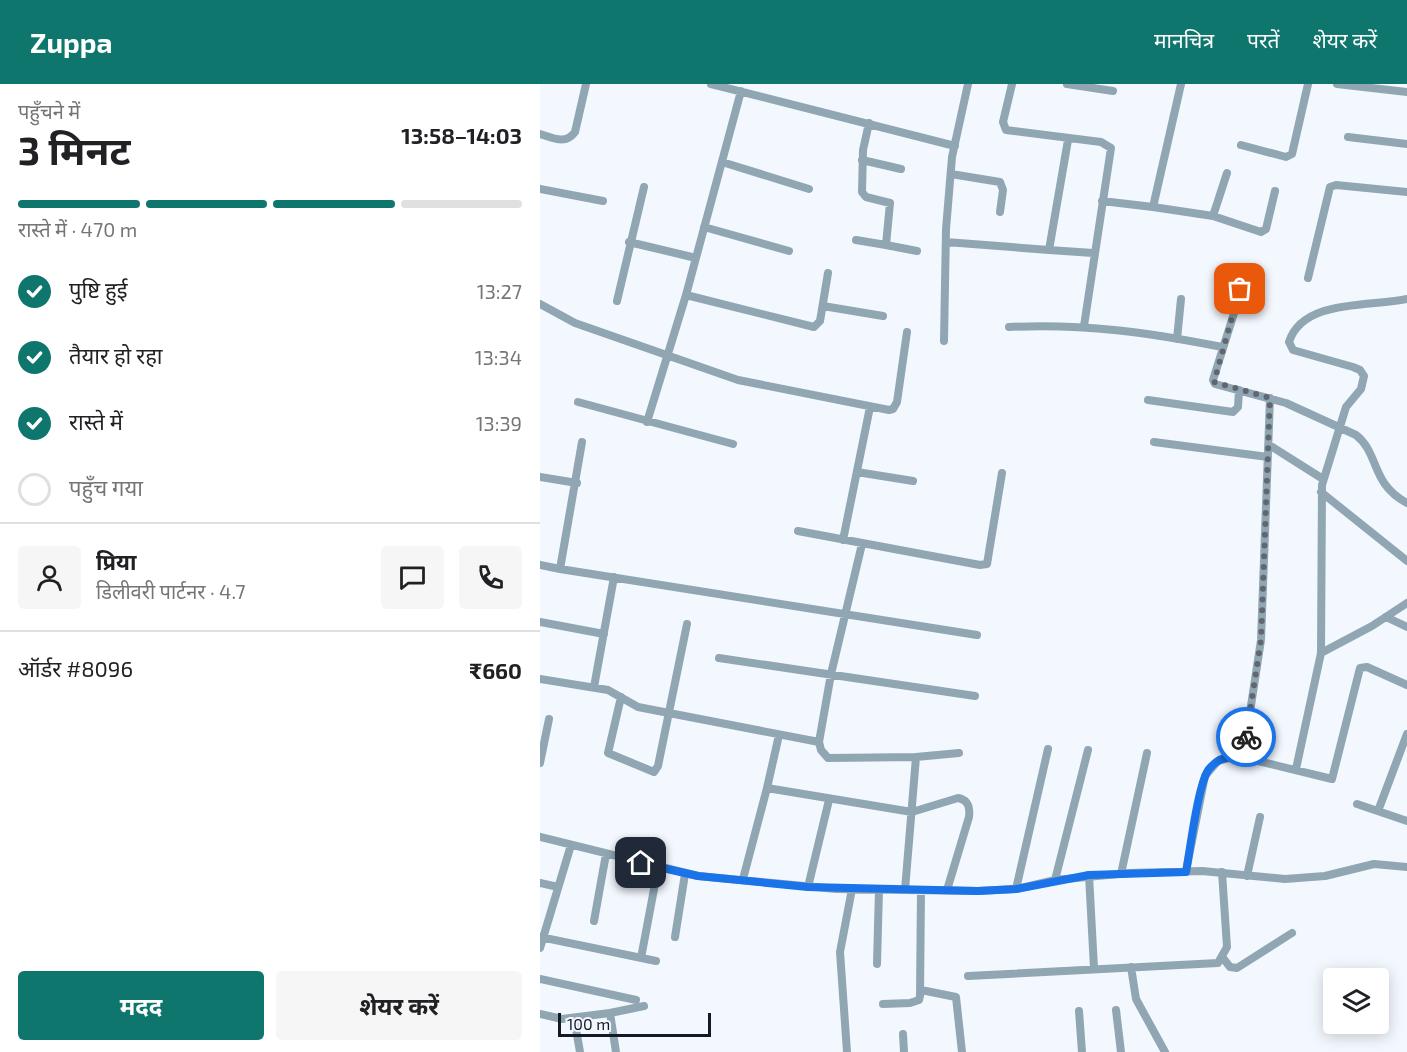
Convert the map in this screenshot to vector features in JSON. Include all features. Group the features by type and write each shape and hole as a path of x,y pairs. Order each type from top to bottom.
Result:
{"street":[{"path":"540,134 561,140 571,137 575,132 586,84"},
{"path":"711,84 954,146"},
{"path":"944,342 946,242 951,174 954,146 968,84"},
{"path":"1012,84 1003,122 1006,130 1068,140 1101,142 1111,148 1084,326"},
{"path":"1067,84 1113,91"},
{"path":"1153,207 1181,84"},
{"path":"1241,146 1286,157 1292,154 1308,84"},
{"path":"1337,84 1388,87 1407,92"},
{"path":"647,422 686,295 741,91"},
{"path":"869,123 862,160 863,194 890,203 886,245"},
{"path":"1348,137 1407,144"},
{"path":"1049,250 1068,140"},
{"path":"862,160 901,169"},
{"path":"722,162 809,189"},
{"path":"1213,216 1227,172"},
{"path":"951,174 1000,182 1003,190 1000,212"},
{"path":"1308,278 1330,188 1336,185 1407,192"},
{"path":"617,301 629,242 644,187"},
{"path":"540,189 603,201"},
{"path":"1102,201 1213,216 1263,232 1275,191"},
{"path":"704,227 789,250"},
{"path":"856,240 917,251"},
{"path":"629,242 696,258"},
{"path":"946,242 1094,253"},
{"path":"686,295 814,327 820,321 828,273"},
{"path":"1224,281 1237,285 1241,291 1222,347 1214,382 1270,398 1339,426 1359,437 1384,485 1407,503"},
{"path":"1177,339 1181,298"},
{"path":"1296,769 1321,653 1323,479 1347,404 1360,389 1363,373 1353,367 1293,350 1289,346 1290,339 1299,327 1323,313 1351,304 1407,300"},
{"path":"540,304 549,306 575,323 753,384 889,410 896,406 907,332"},
{"path":"823,306 883,316"},
{"path":"1009,327 1084,326 1222,347"},
{"path":"1148,400 1233,412 1238,407 1239,390"},
{"path":"1243,758 1261,640 1270,398"},
{"path":"578,402 733,444"},
{"path":"843,540 870,407"},
{"path":"560,569 577,483 582,442"},
{"path":"1155,442 1268,457"},
{"path":"1269,445 1323,479"},
{"path":"857,472 913,481"},
{"path":"798,531 980,565 987,564 1002,473"},
{"path":"540,477 577,483"},
{"path":"1322,492 1407,561"},
{"path":"862,544 831,674 819,742 821,750 828,758 916,757 959,753"},
{"path":"540,565 844,615 977,634"},
{"path":"594,687 614,577"},
{"path":"1321,653 1407,603"},
{"path":"1386,617 1407,627"},
{"path":"540,622 604,634"},
{"path":"621,697 608,753 649,772 654,772 658,766 687,624"},
{"path":"719,658 975,696"},
{"path":"1186,872 1205,776 1218,760 1226,757 1243,758 1296,769 1329,780 1335,776 1360,668 1367,667 1407,685"},
{"path":"540,679 594,687 621,697 632,705 819,742"},
{"path":"540,763 549,719"},
{"path":"1378,811 1407,734"},
{"path":"742,879 780,735"},
{"path":"1016,889 1048,749"},
{"path":"1055,880 1088,750"},
{"path":"1121,874 1147,753"},
{"path":"905,890 916,757"},
{"path":"767,788 912,812 958,798 963,799 970,808 947,890"},
{"path":"808,887 829,800"},
{"path":"1357,804 1407,821"},
{"path":"1247,876 1260,817"},
{"path":"540,837 685,874 808,887 852,889 1016,889 1089,875 1186,872 1222,872 1285,879 1325,876 1384,864 1407,867"},
{"path":"540,948 571,846"},
{"path":"594,921 606,854"},
{"path":"641,958 658,868"},
{"path":"968,976 1094,968 1212,964 1223,958 1227,947 1222,872"},
{"path":"675,937 685,874"},
{"path":"1089,875 1094,968"},
{"path":"540,883 558,887"},
{"path":"846,1052 840,952 852,889"},
{"path":"877,964 879,889"},
{"path":"883,1004 918,1000 921,990 921,890"},
{"path":"1223,958 1230,967 1237,968 1292,933"},
{"path":"542,937 656,961"},
{"path":"1131,967 1136,999 1165,1052"},
{"path":"540,979 636,1000"},
{"path":"921,990 956,998 962,1052"},
{"path":"540,1014 562,1020 644,1006"},
{"path":"1116,1010 1121,1052"},
{"path":"1079,1011 1082,1052"},
{"path":"610,1013 616,1052"},
{"path":"574,1018 580,1052"},
{"path":"903,1034 904,1052"}],"way so far":[{"path":"1240,289 1213,380 1216,385 1270,398 1261,640 1246,737"}],"route":[{"path":"641,863 718,879 742,879 836,889 978,891 1016,889 1089,875 1186,872 1205,776 1218,760 1237,756 1243,758 1246,737"}]}
